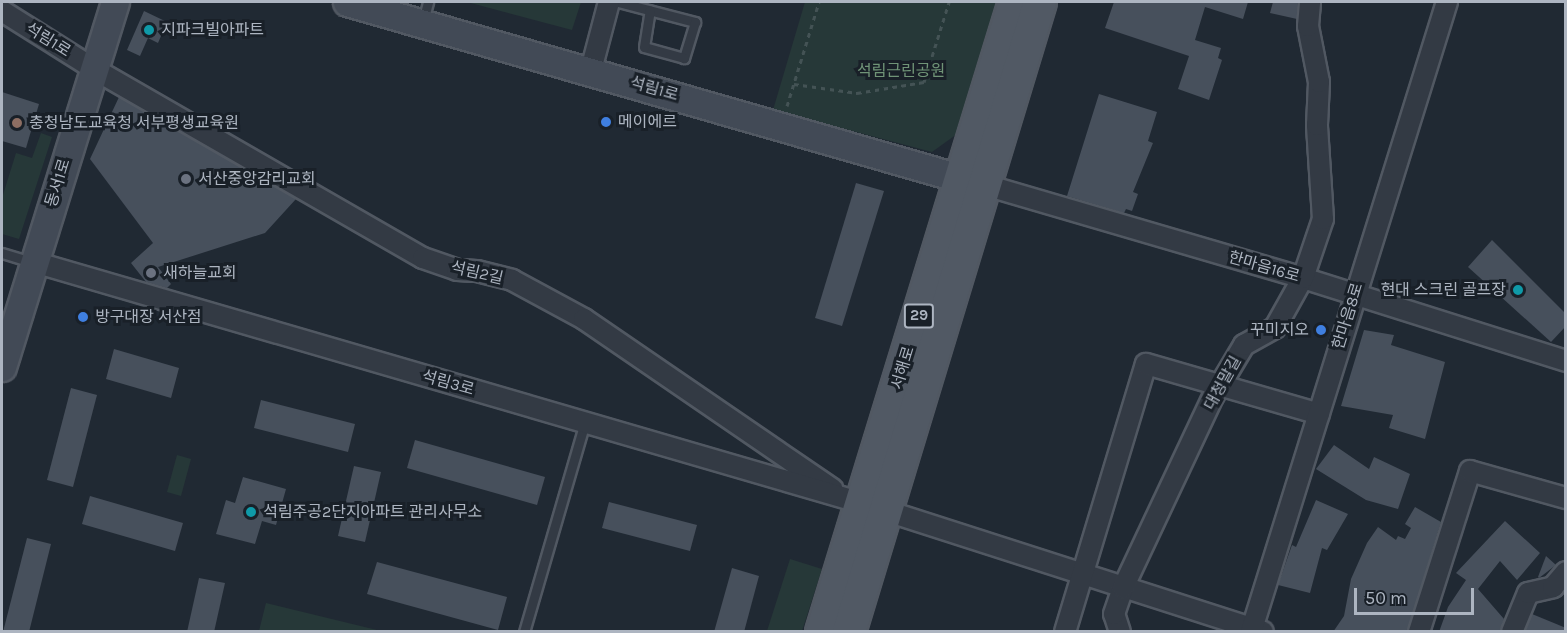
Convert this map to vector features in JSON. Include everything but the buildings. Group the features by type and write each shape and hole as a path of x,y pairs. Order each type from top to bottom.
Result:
{"main road":[{"name":"서해로","path":"973,182 1015,2"},
{"name":"서해로","path":"822,632 973,182 1040,2"},
{"name":"서해로","path":"849,632 865,504"}],"street":[{"name":"동서1로","path":"2,367 115,2"},
{"name":"석림1로","path":"347,2 426,11 591,70 973,182"},
{"path":"591,70 609,2"},
{"name":"대청말길","path":"1120,632 1114,614 1123,588 1219,387 1244,345 1275,328 1303,278 1323,219 1319,82 1308,26 1310,2"},
{"name":"한마음8로","path":"1255,630 1354,296 1447,2"},
{"name":"석림1로","path":"2,11 94,69"},
{"name":"석림2길","path":"94,69 423,258 457,270 477,271 512,280 584,318 865,504"},
{"name":"한마음16로","path":"973,182 1303,278 1354,296 1566,361"},
{"name":"석림3로","path":"34,262 865,504 1255,630"},
{"path":"1065,632 1146,364 1219,387 1319,414"},
{"path":"1419,632 1470,471 1566,498"},
{"path":"1512,632 1528,593 1553,587 1566,572"}],"lane":[{"path":"618,2 650,10 694,22 684,58 644,47 650,10"},
{"path":"2,253 34,262"},
{"path":"525,632 585,422"}],"path":[{"path":"781,126 819,2"},
{"path":"794,84 857,93 904,88 924,82 949,2"}],"green space":[{"path":"467,2 581,2 572,30"},
{"name":"석림근린공원","path":"805,2 998,2 957,134 932,152 773,110"},
{"path":"41,133 52,137 19,239 2,234 2,198 16,153 32,158"},
{"path":"177,455 191,459 181,496 167,492"},
{"path":"790,559 822,569 802,631 767,631"},
{"path":"266,603 381,631 259,631"}],"place":[{"name":"지파크빌아파트","path":"149,30"},
{"name":"메이에르","path":"606,122"},
{"name":"충청남도교육청 서부평생교육원","path":"17,123"},
{"name":"서산중앙감리교회","path":"186,179"},
{"name":"새하늘교회","path":"151,273"},
{"name":"현대 스크린 골프장","path":"1518,290"},
{"name":"방구대장 서산점","path":"83,317"},
{"name":"꾸미지오","path":"1321,330"},
{"name":"석림주공2단지아파트 관리사무소","path":"251,512"}]}
